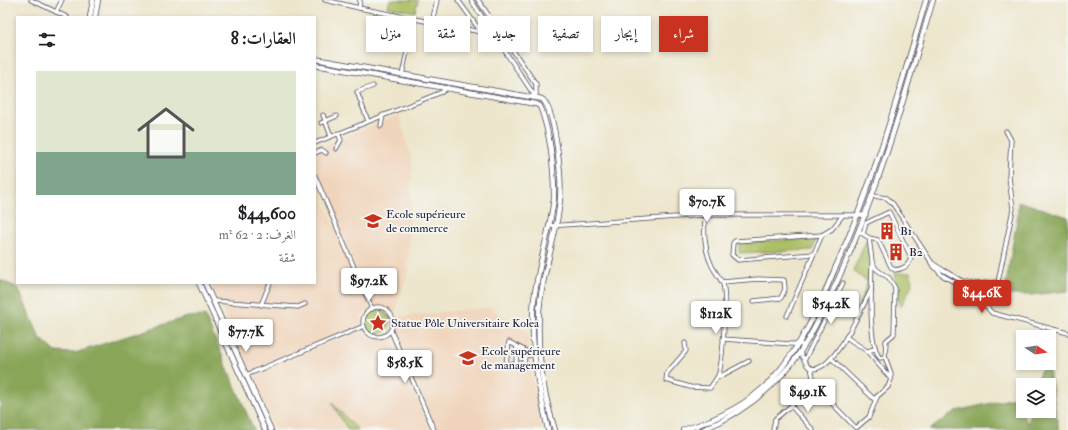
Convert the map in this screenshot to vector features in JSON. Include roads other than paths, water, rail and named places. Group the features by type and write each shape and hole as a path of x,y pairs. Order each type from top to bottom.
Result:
{"main road":[{"path":"90,16 93,0"},
{"path":"95,16 98,0"},
{"path":"682,430 716,418 754,396 773,379 799,345 816,312 859,215 884,140 926,0"},
{"path":"702,430 735,415 754,402 787,370 805,345 861,232 932,0"},
{"path":"316,59 542,99 545,102 552,120 560,190 555,226 541,291 539,339 546,396 555,430"},
{"path":"316,65 536,104 540,106 549,139 554,183 554,198 534,300 535,354 548,430"},
{"path":"536,98 536,104"},
{"path":"199,284 265,430"},
{"path":"205,284 271,430"}],"street":[{"path":"31,0 66,16"},
{"path":"56,12 62,0"},
{"path":"325,0 399,16"},
{"path":"359,8 360,0"},
{"path":"433,16 436,0"},
{"path":"458,0 470,16"},
{"path":"471,0 536,98"},
{"path":"478,0 536,84 536,98"},
{"path":"470,17 481,32 470,30"},
{"path":"402,75 408,52"},
{"path":"402,56 407,57"},
{"path":"316,143 447,89 452,84"},
{"path":"368,121 357,92 373,86"},
{"path":"323,115 323,122 331,136"},
{"path":"381,126 383,115"},
{"path":"323,122 337,116"},
{"path":"873,196 887,198 893,204 925,252 938,266 962,281 976,284 999,281 1013,209 1009,177 1011,140 1006,131"},
{"path":"336,149 341,140 338,133"},
{"path":"316,153 322,150 326,153"},
{"path":"316,178 372,309"},
{"path":"889,212 911,257 910,262 903,268 895,270 891,267 878,240 869,238 861,232 866,223 889,212"},
{"path":"549,226 705,215 866,215"},
{"path":"685,343 686,351 667,373 666,380 690,387 710,388 717,378 723,339 722,282 711,264 706,248 704,235 705,215"},
{"path":"814,254 738,260 732,255 733,243 736,241 822,235 832,229 843,215"},
{"path":"787,316 822,235"},
{"path":"869,238 872,261 872,326 875,349 880,358 884,357"},
{"path":"925,252 929,262 942,275 974,294 992,313 1068,334"},
{"path":"800,352 807,365 811,368 815,386 856,429 870,418 877,397 888,387 891,379 891,373 884,357 886,341 894,334 895,288 889,278 876,269 872,261"},
{"path":"722,282 758,279 784,280 785,289 781,298 754,301"},
{"path":"805,359 843,283"},
{"path":"261,305 270,284"},
{"path":"811,368 816,369 832,358 846,337 872,288"},
{"path":"214,302 298,308 305,304"},
{"path":"390,331 384,336 376,337 368,334 364,326 366,314 372,309 380,308 388,311 393,318 390,331 434,430"},
{"path":"246,374 364,326"},
{"path":"846,337 867,351 891,379"},
{"path":"723,339 805,345"},
{"path":"509,342 526,351 525,356 524,363 506,364 509,342"},
{"path":"516,363 517,347"},
{"path":"867,351 875,349"},
{"path":"525,356 535,354"},
{"path":"832,358 868,395 874,399 877,397"},
{"path":"717,378 749,361"},
{"path":"773,430 775,419 815,386"},
{"path":"791,406 813,430"}],"place":[{"name":"Ecole supérieure de commerce","path":"373,221"},
{"name":"B1","path":"887,231"},
{"name":"B2","path":"896,252"},
{"name":"Statue Pôle Universitaire Kolea","path":"378,323"},
{"name":"Ecole supérieure de management","path":"468,358"}]}
